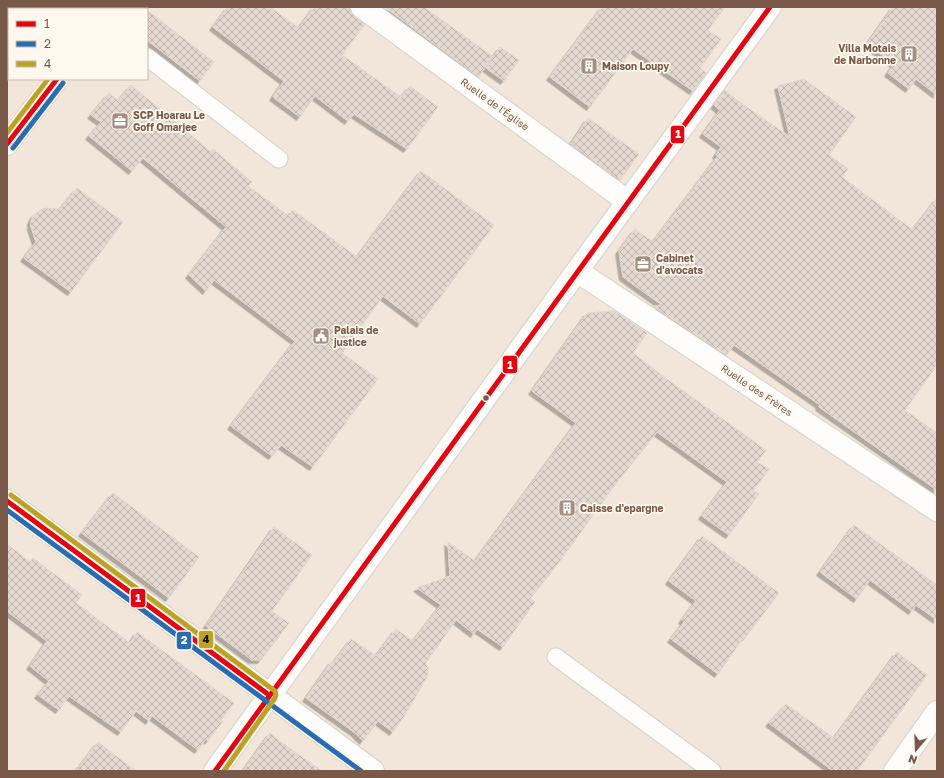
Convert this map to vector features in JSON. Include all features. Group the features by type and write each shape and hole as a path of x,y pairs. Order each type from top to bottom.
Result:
{"street":[{"name":"Ruelle de l'Église","path":"362,7 627,201"},
{"path":"215,771 627,201 770,7"},
{"path":"7,144 56,80"},
{"name":"Ruelle des Frères","path":"577,271 937,510"},
{"path":"7,502 373,771"},
{"path":"895,771 937,712"}],"lane":[{"path":"148,58 278,159"},
{"path":"556,657 712,771"}],"shaded area":[{"path":"7,7 937,7 937,771 7,771"}],"building":[{"path":"228,7 270,7 299,28 314,7 350,7 354,17 365,24 342,55 401,97 410,86 438,107 407,149 354,114 348,121 315,96 300,117 273,97 284,81 213,27"},
{"path":"385,7 424,7 492,56 479,77"},
{"path":"602,7 725,7 708,30 721,39 700,68 706,73 693,91 633,49 590,107 550,77"},
{"name":"Villa Motais de Narbonne","path":"893,7 937,7 937,95 916,79 909,89 888,73 894,64 867,44"},
{"path":"148,11 214,62 200,81 148,41"},
{"path":"500,47 519,60 504,81 486,68"},
{"path":"804,79 856,117 829,155 848,169 842,177 913,230 937,198 937,365 905,410 937,433 937,490 734,345 726,355 653,306 662,305 623,277 619,251 635,229 653,242 718,156 716,155 721,147 703,134 720,110 714,105 725,90 734,98 790,137 778,86"},
{"name":"Palais de justice","path":"131,85 211,152 213,149 252,182 248,186 289,216 293,210 357,257 421,171 494,225 420,324 383,296 342,353 378,379 313,467 281,445 272,456 231,426 295,341 214,280 206,291 189,275 226,227 143,158 132,171 89,136 101,122 91,115 109,93 118,101"},
{"path":"588,118 639,154 620,180 571,144"},
{"path":"77,188 123,222 71,292 24,258 36,242 31,227 31,221 34,215 40,210 46,208 60,209"},
{"path":"614,311 647,333 633,353 766,450 757,462 769,469 753,491 759,494 729,535 702,516 727,482 657,432 611,490 563,557 530,599 535,602 503,647 477,629 474,634 456,620 425,664 428,667 428,675 405,715 393,732 378,721 363,741 354,732 306,698 332,661 334,662 351,639 376,656 396,629 413,641 441,605 417,588 450,576 448,542 475,561 576,423 532,391 587,313"},
{"path":"113,493 199,557 169,598 82,533"},
{"path":"854,525 937,585 937,620 916,605 912,611 870,580 857,599 820,572"},
{"path":"274,527 312,555 272,611 289,623 261,660 252,660 206,626"},
{"path":"702,536 779,593 745,638 744,637 718,674 671,639 684,622 682,620 696,601 669,581"},
{"path":"7,544 30,562 33,558 82,595 76,603 130,643 137,632 234,703 208,741 206,739 198,750 152,716 149,721 136,711 121,732 69,696 59,710 38,695 49,681 30,666 47,641 7,611"},
{"path":"897,652 927,675 857,771 833,771 769,723 786,704 834,738"},
{"path":"270,733 281,742 322,771 243,771"},
{"path":"98,742 136,771 76,771"}],"transit line":[{"name":"1","path":"215,771 770,7"},
{"name":"4","path":"7,133 47,80"},
{"name":"1","path":"7,144 56,80"},
{"name":"2","path":"13,148 63,83"},
{"name":"4","path":"11,495 275,691 275,698 224,771"},
{"name":"1","path":"7,501 269,695"},
{"name":"2","path":"7,510 361,771"}],"place":[{"name":"Villa Motais de Narbonne","path":"909,54"},
{"name":"Maison Loupy","path":"589,66"},
{"name":"SCP Hoarau Le Goff Omarjee","path":"120,121"},
{"name":"Cabinet d'avocats","path":"643,264"},
{"name":"Palais de justice","path":"321,336"},
{"name":"Caisse d'epargne","path":"567,508"}]}
